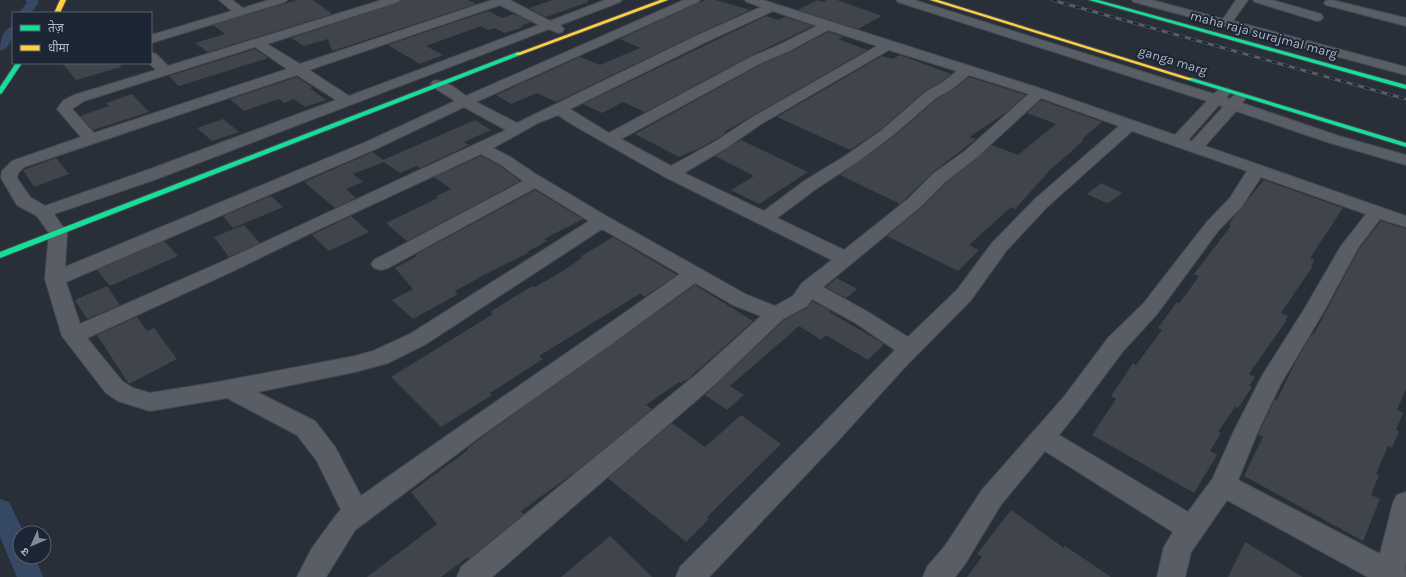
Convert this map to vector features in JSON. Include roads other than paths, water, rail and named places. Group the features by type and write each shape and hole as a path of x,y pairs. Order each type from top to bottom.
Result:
{"street":[{"path":"58,12 63,0"},
{"path":"225,0 241,12"},
{"path":"152,39 281,0"},
{"path":"91,139 64,109 68,104 78,98 394,0"},
{"path":"570,35 501,0 18,164 10,170 8,178 23,201 44,212 58,233 55,279 74,336 114,387 126,395 150,402 230,389 355,364 380,357 418,339 602,221"},
{"path":"44,212 148,176 616,0"},
{"path":"0,255 438,84 665,0"},
{"path":"55,279 365,148 466,101 694,0"},
{"path":"751,0 1039,93 1406,222"},
{"path":"902,0 1237,100 1406,145"},
{"name":"ganga marg","path":"933,0 1221,95"},
{"name":"maha raja surajmal marg","path":"1092,0 1406,87"},
{"name":"maha raja surajmal marg","path":"1120,0 1406,77"},
{"path":"1138,0 1406,72"},
{"path":"1226,23 1242,0"},
{"path":"1259,0 1310,24"},
{"path":"1293,41 1332,2 1406,22"},
{"path":"74,336 217,272 481,148 533,120 559,109 701,39 772,7"},
{"path":"609,139 756,60 784,48 828,25"},
{"path":"257,42 347,101"},
{"path":"671,173 722,144 756,121 888,45"},
{"path":"152,58 165,71"},
{"path":"0,92 18,64"},
{"path":"765,219 810,185 851,159 887,133 932,94 947,86 966,70"},
{"path":"438,84 482,112 517,129"},
{"path":"471,577 706,379 776,314 800,300 809,288 914,203 939,178 982,144 1039,93"},
{"path":"1177,142 1221,95"},
{"path":"1195,148 1237,100"},
{"path":"1237,100 1333,139 1406,160"},
{"path":"559,109 578,122 671,173 846,259"},
{"path":"690,577 909,349 964,295 999,247 1042,204 1130,125"},
{"path":"481,148 506,161 535,181 602,221 740,300 776,314"},
{"path":"937,577 955,555 991,498 1071,404 1116,344 1150,309 1212,227 1236,202 1251,180 1256,169"},
{"path":"381,264 535,181"},
{"path":"1171,577 1178,547 1192,530 1223,485 1246,431 1270,382 1314,311 1350,246 1377,211"},
{"path":"311,577 322,557 346,522 356,514 477,426 695,274"},
{"path":"809,288 860,317 909,349"},
{"path":"230,389 306,428 326,454 356,514"},
{"path":"1042,437 1192,530"},
{"path":"1223,485 1392,575 1406,503"}],"waterway":[{"path":"26,12 33,2 31,0"},
{"path":"0,47 12,31"},
{"path":"0,510 12,535"},
{"path":"25,565 30,577"}],"railway":[{"path":"1052,0 1406,99"}]}
